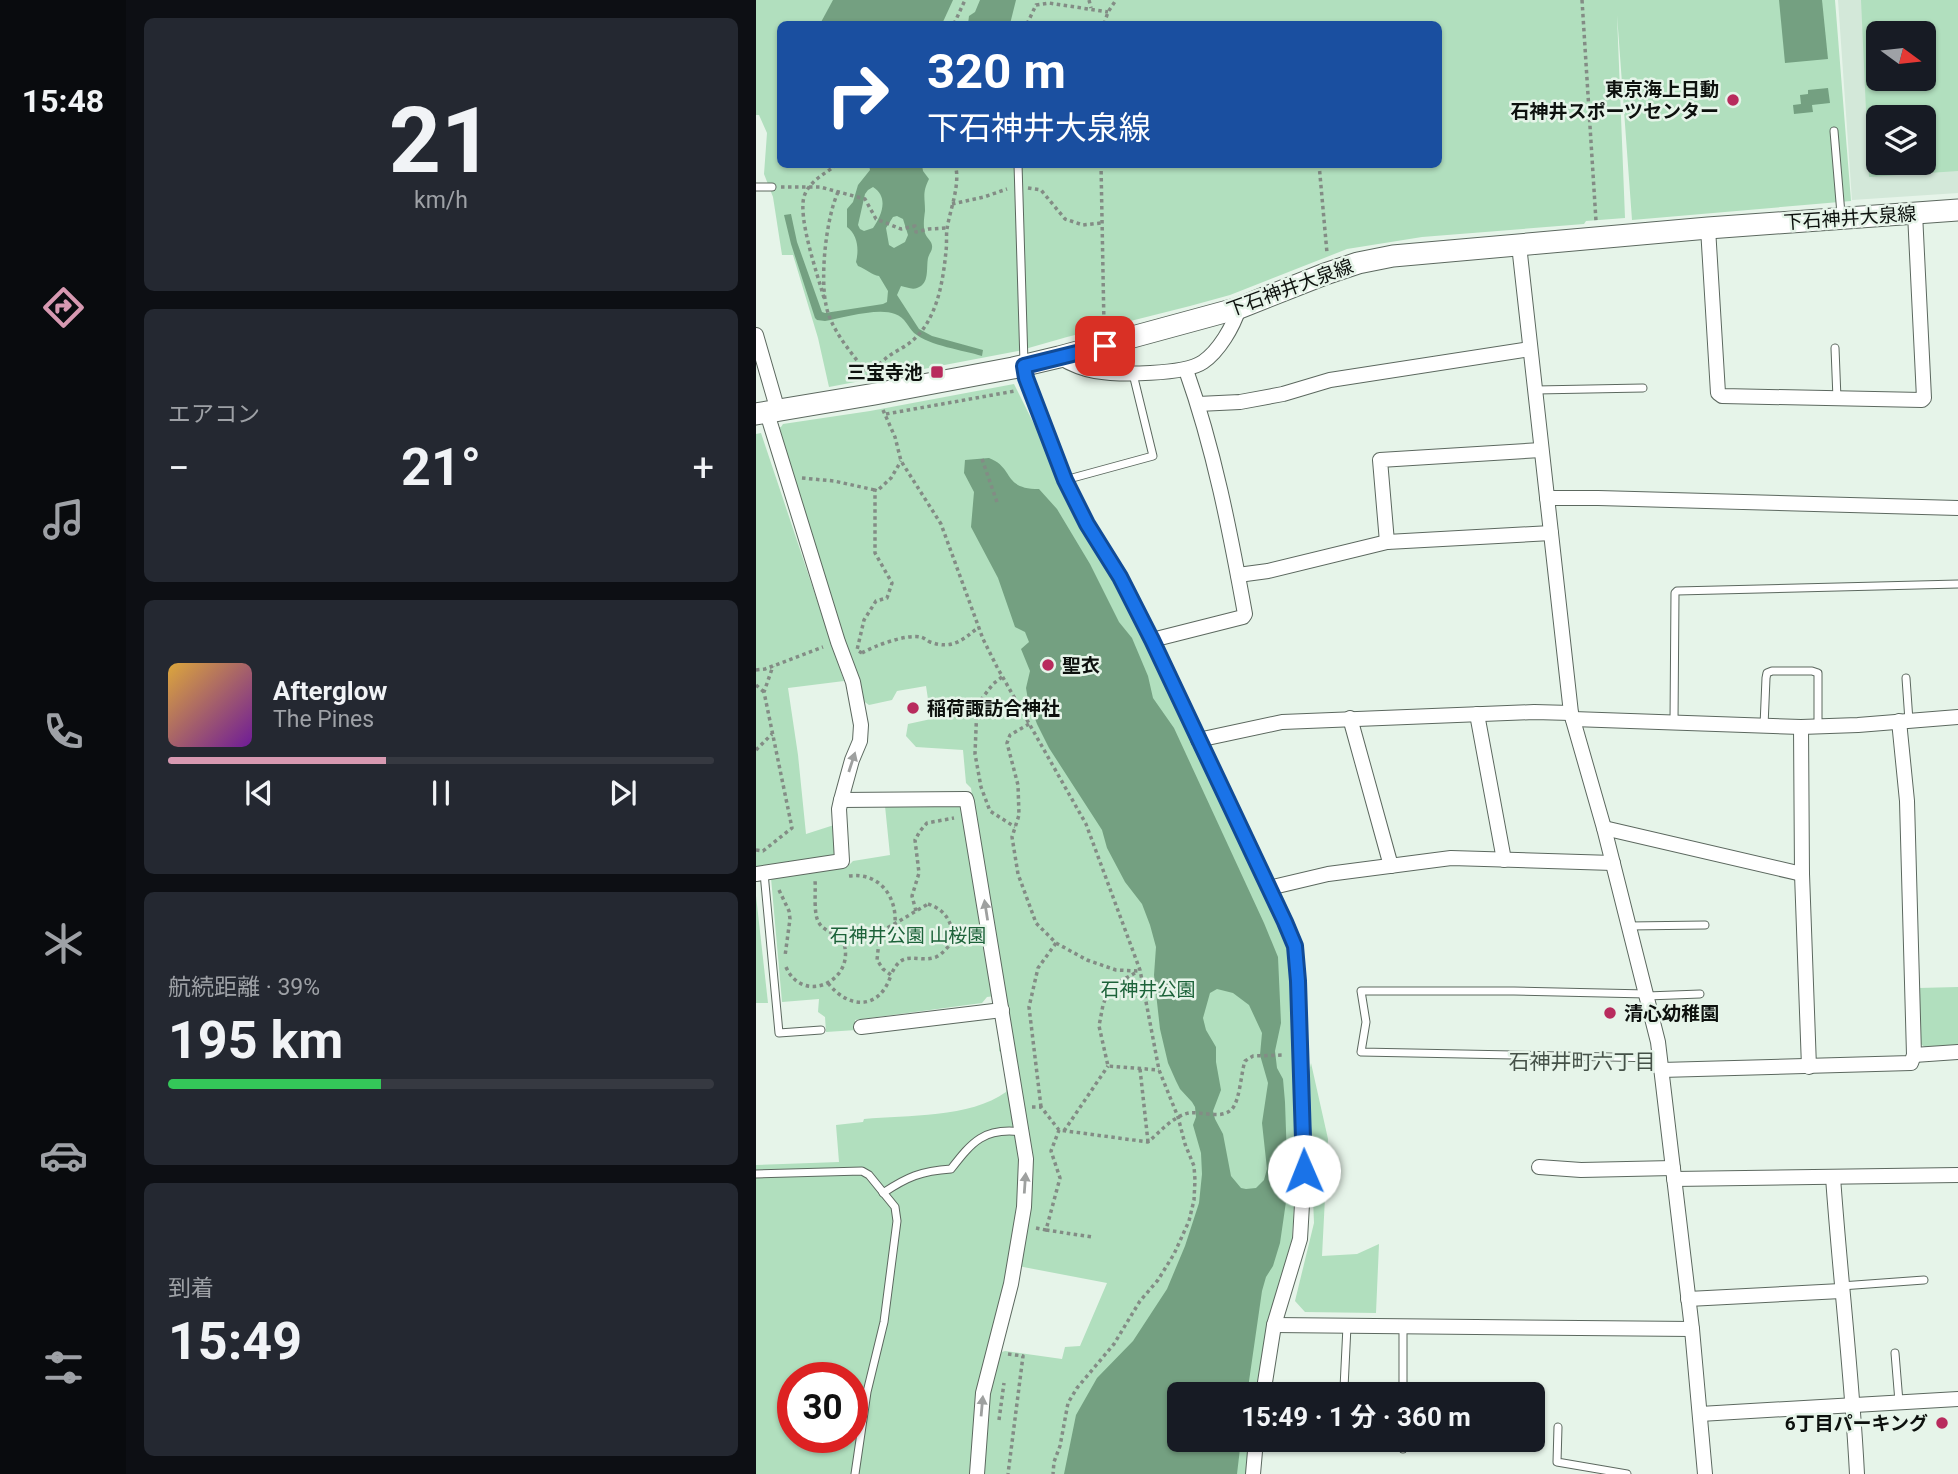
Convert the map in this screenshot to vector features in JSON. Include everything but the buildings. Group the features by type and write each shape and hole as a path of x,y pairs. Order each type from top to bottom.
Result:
{"main road":[{"name":"下石神井大泉線","path":"767,413 1024,366 1105,346 1239,309 1358,263 1418,253 1708,228 1958,211"}],"street":[{"path":"1708,228 1718,393 1722,396 1922,400 1915,213"},
{"path":"1519,245 1572,716 1647,995 1661,1064 1692,1329 1705,1474"},
{"path":"1059,357 1077,367 1096,372 1186,370 1204,362 1223,341 1234,325 1239,309"},
{"path":"756,335 767,413 838,642 853,682 861,725 860,741 852,760 839,810 842,861 760,873"},
{"path":"1198,404 1240,402 1283,394 1331,380 1530,349"},
{"path":"1024,366 1026,378 1065,480 1152,640 1295,946 1304,1155 1300,1239 1274,1325 1265,1382"},
{"path":"1152,640 1243,617 1245,614 1216,467 1186,370"},
{"path":"1387,542 1380,460 1541,450"},
{"path":"1547,498 1958,508"},
{"path":"1238,575 1387,542 1551,533"},
{"path":"1198,740 1283,722 1534,712 1674,722 1801,727 1958,717"},
{"path":"1477,714 1504,860"},
{"path":"1350,718 1391,866"},
{"path":"1661,1064 1809,1067 1911,1063 1914,1055 1904,721"},
{"path":"1801,727 1802,874 1809,1067"},
{"path":"841,800 966,799 970,817 1026,1158 1021,1227 1011,1284 983,1393 976,1474"},
{"path":"1604,828 1802,874"},
{"path":"1269,888 1328,874 1451,858 1613,863"},
{"path":"861,1027 1002,1010"},
{"path":"1914,1055 1958,1052"},
{"path":"1539,1167 1673,1174 1833,1177 1958,1175"},
{"path":"1833,1177 1857,1474"},
{"path":"1688,1299 1841,1288"},
{"path":"1274,1325 1692,1329"},
{"path":"1700,1414 1958,1399"},
{"path":"1253,1474 1255,1452"}],"lane":[{"path":"1834,131 1841,219"},
{"path":"1018,168 1024,366"},
{"path":"756,187 772,187"},
{"path":"1835,348 1837,399"},
{"path":"1065,480 1153,456 1133,373"},
{"path":"1536,390 1643,388"},
{"path":"1674,722 1677,591 1958,584"},
{"path":"1764,726 1767,673 1812,671 1818,673 1818,727"},
{"path":"1904,721 1906,678"},
{"path":"760,873 779,1033 821,1030"},
{"path":"1629,926 1705,925"},
{"path":"1661,1064 1361,1052 1366,1022 1361,991 1700,994"},
{"path":"883,1193 909,1177 934,1170 951,1169 967,1148 984,1134 1022,1132"},
{"path":"756,1174 862,1171 869,1175 895,1207 897,1221 884,1322 867,1392 855,1474"},
{"path":"1841,1288 1924,1280"},
{"path":"1344,1382 1347,1326"},
{"path":"1403,1327 1403,1382"},
{"path":"1895,1353 1899,1402"},
{"path":"1558,1427 1557,1462 1627,1474"}],"path":[{"path":"955,21 965,0"},
{"path":"1089,0 1091,8"},
{"path":"1105,21 1116,0"},
{"path":"1582,0 1596,227"},
{"path":"1028,21 1036,5 1049,3 1108,12"},
{"path":"833,168 812,183 804,195 805,228 832,322 868,375 870,383"},
{"path":"868,375 884,359 912,341 926,326 939,291 945,262 947,228 957,168"},
{"path":"1101,168 1105,346"},
{"path":"1319,168 1328,261"},
{"path":"782,187 820,187 865,199 876,219 901,229 915,226 916,232 947,228"},
{"path":"827,308 824,277 827,233 838,192"},
{"path":"886,414 1017,391"},
{"path":"880,404 886,414 901,461 941,524 979,627 1002,677 1086,824 1124,922 1139,971 1159,1070 1194,1166 1194,1199 1189,1221 1174,1254 1158,1280 1140,1301 1114,1344 1077,1388 1068,1404 1053,1474"},
{"path":"982,459 998,505"},
{"path":"786,474 877,491 891,478 901,461"},
{"path":"862,653 857,650 864,620 876,601 887,598 892,583 875,553 875,490"},
{"path":"849,672 862,653 875,645 919,636 947,646 958,643 979,627"},
{"path":"756,670 838,642"},
{"path":"756,850 763,851 792,828 764,692 773,666"},
{"path":"1002,677 977,705 975,754 981,787 990,811 1015,827"},
{"path":"756,685 764,692"},
{"path":"1029,724 1010,735 1007,743 1018,785 1020,815 1012,837 1018,873 1036,923 1056,943 1087,960 1116,970 1139,971"},
{"path":"756,750 772,734"},
{"path":"916,911 912,896 919,873 915,840 920,831 927,823 970,817"},
{"path":"760,873 778,887 789,911 790,928 785,957 788,973 798,983 816,987 828,984 835,977 844,962 845,947 839,937 819,923 816,913 815,865"},
{"path":"847,877 872,877 879,882 890,899 896,917 895,924"},
{"path":"816,881 826,879"},
{"path":"891,975 877,960 879,941 884,930 928,904 939,908 950,920 954,941"},
{"path":"839,937 858,933 879,941"},
{"path":"828,984 842,998 852,1002 872,1000 882,993 894,968 904,959 936,957 954,941 969,939"},
{"path":"1056,943 1038,968 1029,1007 1041,1107 1061,1130 1148,1142 1178,1117 1189,1113 1226,1113 1233,1108 1245,1061 1253,1056 1282,1055"},
{"path":"1046,1230 1060,1178 1051,1151 1061,1130 1108,1066 1099,1026 1103,1005 1110,986 1139,971"},
{"path":"1108,1066 1159,1070"},
{"path":"1140,1069 1148,1142"},
{"path":"1016,1106 1041,1107"},
{"path":"1021,1227 1092,1237"},
{"path":"1007,1355 1023,1356 1008,1474"},
{"path":"999,1419 1004,1381"}],"shaded area":[{"path":"833,0 953,0 943,21 822,21"},
{"path":"980,0 1016,0 1011,21 968,21 969,16 975,12"},
{"path":"1779,0 1822,0 1828,59 1785,63"},
{"path":"1838,0 1958,0 1958,193 1852,200"},
{"path":"1828,88 1830,103 1812,105 1813,112 1794,114 1793,105 1801,104 1800,95 1808,94 1808,90"},
{"path":"870,168 922,168 929,179 925,192 925,233 932,244 927,275 921,286 911,289 901,286 897,295 919,329 932,336 983,350 982,356 929,341 914,333 901,317 888,312 870,312 825,321 815,318 784,215 791,214 797,242 822,312 887,302 888,291 879,276 858,266 855,238 847,227 847,209 853,202 858,185","holes":["873,187 882,201 879,218 873,228 864,231 858,225 865,194","893,217 903,219 908,235 905,242 894,248 889,245 886,228"]},
{"path":"989,458 1003,467 1019,486 1039,489 1057,509 1090,564 1119,622 1132,638 1148,676 1153,698 1174,728 1278,957 1281,1023 1275,1051 1277,1068 1283,1079 1288,1188 1280,1243 1262,1291 1249,1382 1167,1382 1167,1452 1240,1452 1237,1474 1064,1474 1076,1415 1097,1378 1133,1341 1167,1289 1199,1203 1201,1153 1193,1125 1195,1107 1176,1081 1168,1063 1160,1029 1154,975 1156,947 1150,925 1142,904 1125,882 1107,848 1102,830 1049,748 1037,724 1026,688 1030,671 1021,649 1029,642 1025,632 1015,627 998,578 971,527 974,492 964,473 965,460","holes":["1217,989 1233,993 1249,1005 1262,1033 1260,1055 1268,1083 1262,1123 1267,1169 1264,1180 1256,1188 1246,1189 1241,1188 1231,1176 1223,1134 1215,1119 1213,1111 1221,1090 1216,1047 1206,1030 1203,1018 1210,993"]}],"green space":[{"path":"756,0 1835,0 1851,201 1632,220 1617,15 1625,218 1586,221 1584,224 1422,237 1347,249 1230,295 1190,306 1018,351 829,387 818,338 793,255 782,255 773,197 764,174 767,133 759,115 756,115"},
{"path":"1861,0 1958,0 1958,171 1936,172 1936,105 1866,105 1866,111"},
{"name":"石神井公園","path":"1014,384 1085,526 1117,578 1149,642 1288,948 1297,1155 1292,1240 1268,1324 1258,1382 1167,1382 1167,1452 1250,1452 1249,1474 981,1474 987,1410 998,1353 1005,1351 1062,1359 1065,1347 1080,1346 1107,1283 1018,1266 987,1396 979,1474 756,1474 756,1165 839,1162 836,1125 863,1122 864,1119 938,1114 975,1107 1006,1092 1011,1059 999,1051 1000,1032 995,996 987,997 982,1003 855,1020 856,1030 826,1032 825,1017 818,1012 819,999 782,1002 771,878 847,867 853,861 890,855 885,806 959,805 963,810 970,861 975,861 976,823 971,788 966,783 963,750 916,747 906,736 908,724 931,719 926,686 897,691 892,700 869,705 859,698 783,456 777,428 783,424"},
{"path":"761,433 844,681 788,688 806,834 834,825 837,850 832,857 756,869 756,434"},
{"path":"756,896 768,1003 756,1003"},
{"path":"1958,987 1958,1047 1926,1048 1918,1042 1918,988"},
{"path":"1311,1063 1328,1139 1322,1256 1357,1254 1379,1244 1376,1313 1305,1312 1295,1301 1314,1223 1308,1077"}],"place":[{"name":"東京海上日動 石神井スポーツセンター","path":"1733,100"},
{"name":"三宝寺池","path":"937,372"},
{"name":"聖衣","path":"1048,665"},
{"name":"稲荷諏訪合神社","path":"913,708"},
{"name":"清心幼稚園","path":"1610,1013"},
{"name":"6丁目パーキング","path":"1942,1423"}],"district":[{"name":"石神井町六丁目","path":"1582,1062"}],"route":[{"path":"1105,346 1024,366 1026,378 1065,480 1152,640 1295,946 1304,1171"}],"park label":[{"name":"石神井公園 山桜園","path":"908,935"}]}
